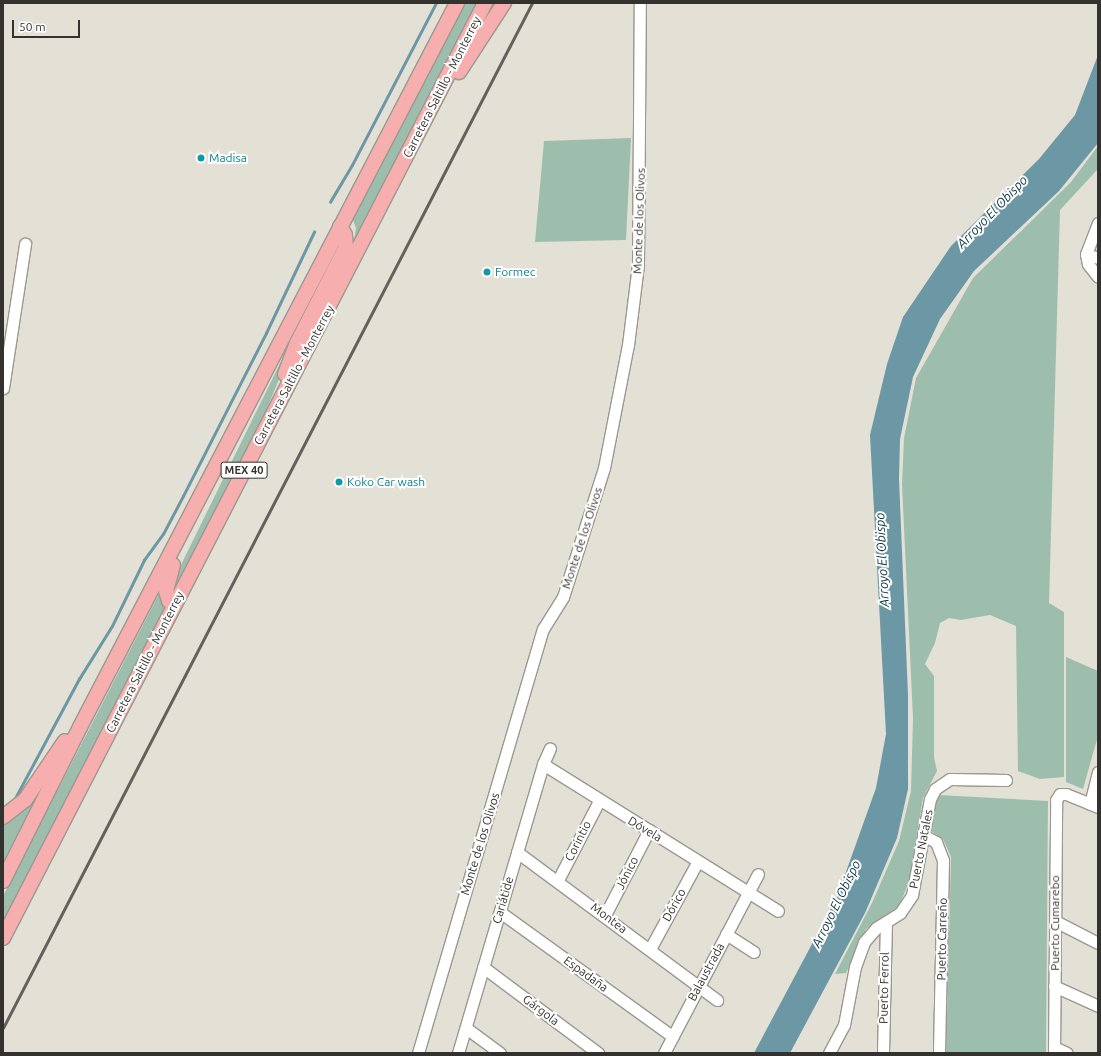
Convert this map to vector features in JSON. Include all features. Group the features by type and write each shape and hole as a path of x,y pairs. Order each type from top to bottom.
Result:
{"main road":[{"name":"Carretera Saltillo - Monterrey","path":"3,881 80,727 457,3"},
{"name":"Carretera Saltillo - Monterrey","path":"3,938 485,3"},
{"path":"440,90 456,76 504,3"},
{"path":"262,434 297,343 346,247 346,235 340,226"},
{"path":"174,604 169,601 166,591 169,572 208,496 222,455"},
{"path":"3,817 25,800 65,742 80,727"}],"street":[{"name":"Monte de los Olivos","path":"418,1053 543,629 563,597 604,468 628,345 638,265 640,3"},
{"path":"1098,223 1086,254 1088,264 1098,276"},
{"path":"3,388 25,244"},
{"path":"1086,254 1098,258"},
{"name":"Cariátide","path":"458,1053 543,764 550,748"},
{"name":"Dóvela","path":"543,764 599,801 649,830 778,911"},
{"path":"1094,806 1098,772"},
{"name":"Puerto Natales","path":"829,1053 844,1025 855,966 864,942 871,933 900,913 912,895 930,799 935,789 942,782 962,777 1006,780"},
{"name":"Puerto Cumarebo","path":"1054,1050 1056,800 1060,794 1066,794 1094,806"},
{"name":"Corintio","path":"558,880 599,801"},
{"name":"Jónico","path":"605,915 649,830"},
{"name":"Puerto Carreño","path":"923,835 936,842 943,860 939,1053"},
{"name":"Montea","path":"517,852 558,880 717,1000"},
{"name":"Dórico","path":"650,949 698,861"},
{"name":"Balaustrada","path":"664,1053 758,874"},
{"name":"Espadaña","path":"500,912 673,1037"},
{"path":"1055,922 1098,943"},
{"name":"Puerto Ferrol","path":"882,1053 886,923"},
{"path":"726,934 754,952"},
{"name":"Gárgola","path":"483,967 598,1053"},
{"path":"1054,986 1098,1006"},
{"path":"466,1028 500,1053"},
{"path":"1054,1050 1067,1053"}],"green space":[{"path":"465,3 479,3 354,240 356,228 352,218"},
{"path":"631,138 626,240 535,242 544,141"},
{"path":"1098,146 1097,170 1060,210 1049,603 1064,612 1064,777 1040,779 1018,771 1016,626 990,615 961,620 949,618 940,623 935,643 925,664 934,676 934,757 937,771 923,798 909,882 899,906 866,929 846,973 835,974 872,903 899,841 911,791 913,718 902,485 904,438 916,378 973,278 1071,182"},
{"path":"341,239 342,243 294,344 259,427 182,578 176,582 176,575"},
{"path":"160,592 160,599 166,607 3,922 3,896"},
{"path":"1066,657 1098,671 1098,736 1083,789 1066,782"},
{"path":"58,759 3,862 3,822"},
{"path":"938,795 1048,801 1046,1053 946,1053 951,857 943,839 931,831"}],"water":[{"name":"Arroyo El Obispo","path":"1098,55 1098,143 1059,191 974,271 940,319 913,377 900,439 899,479 908,695 908,789 897,838 865,913 790,1053 754,1053 837,897 876,788 886,734 870,435 887,364 903,317 951,246 1039,159 1075,115"}],"waterway":[{"path":"330,202 352,165 436,3"},
{"path":"13,802 79,679 112,626 144,560 163,534 266,333 314,232"}],"railway":[{"path":"3,1028 532,3"}],"place":[{"name":"Madisa","path":"201,158"},
{"name":"Formec","path":"487,272"},
{"name":"Koko Car wash","path":"339,482"}]}
